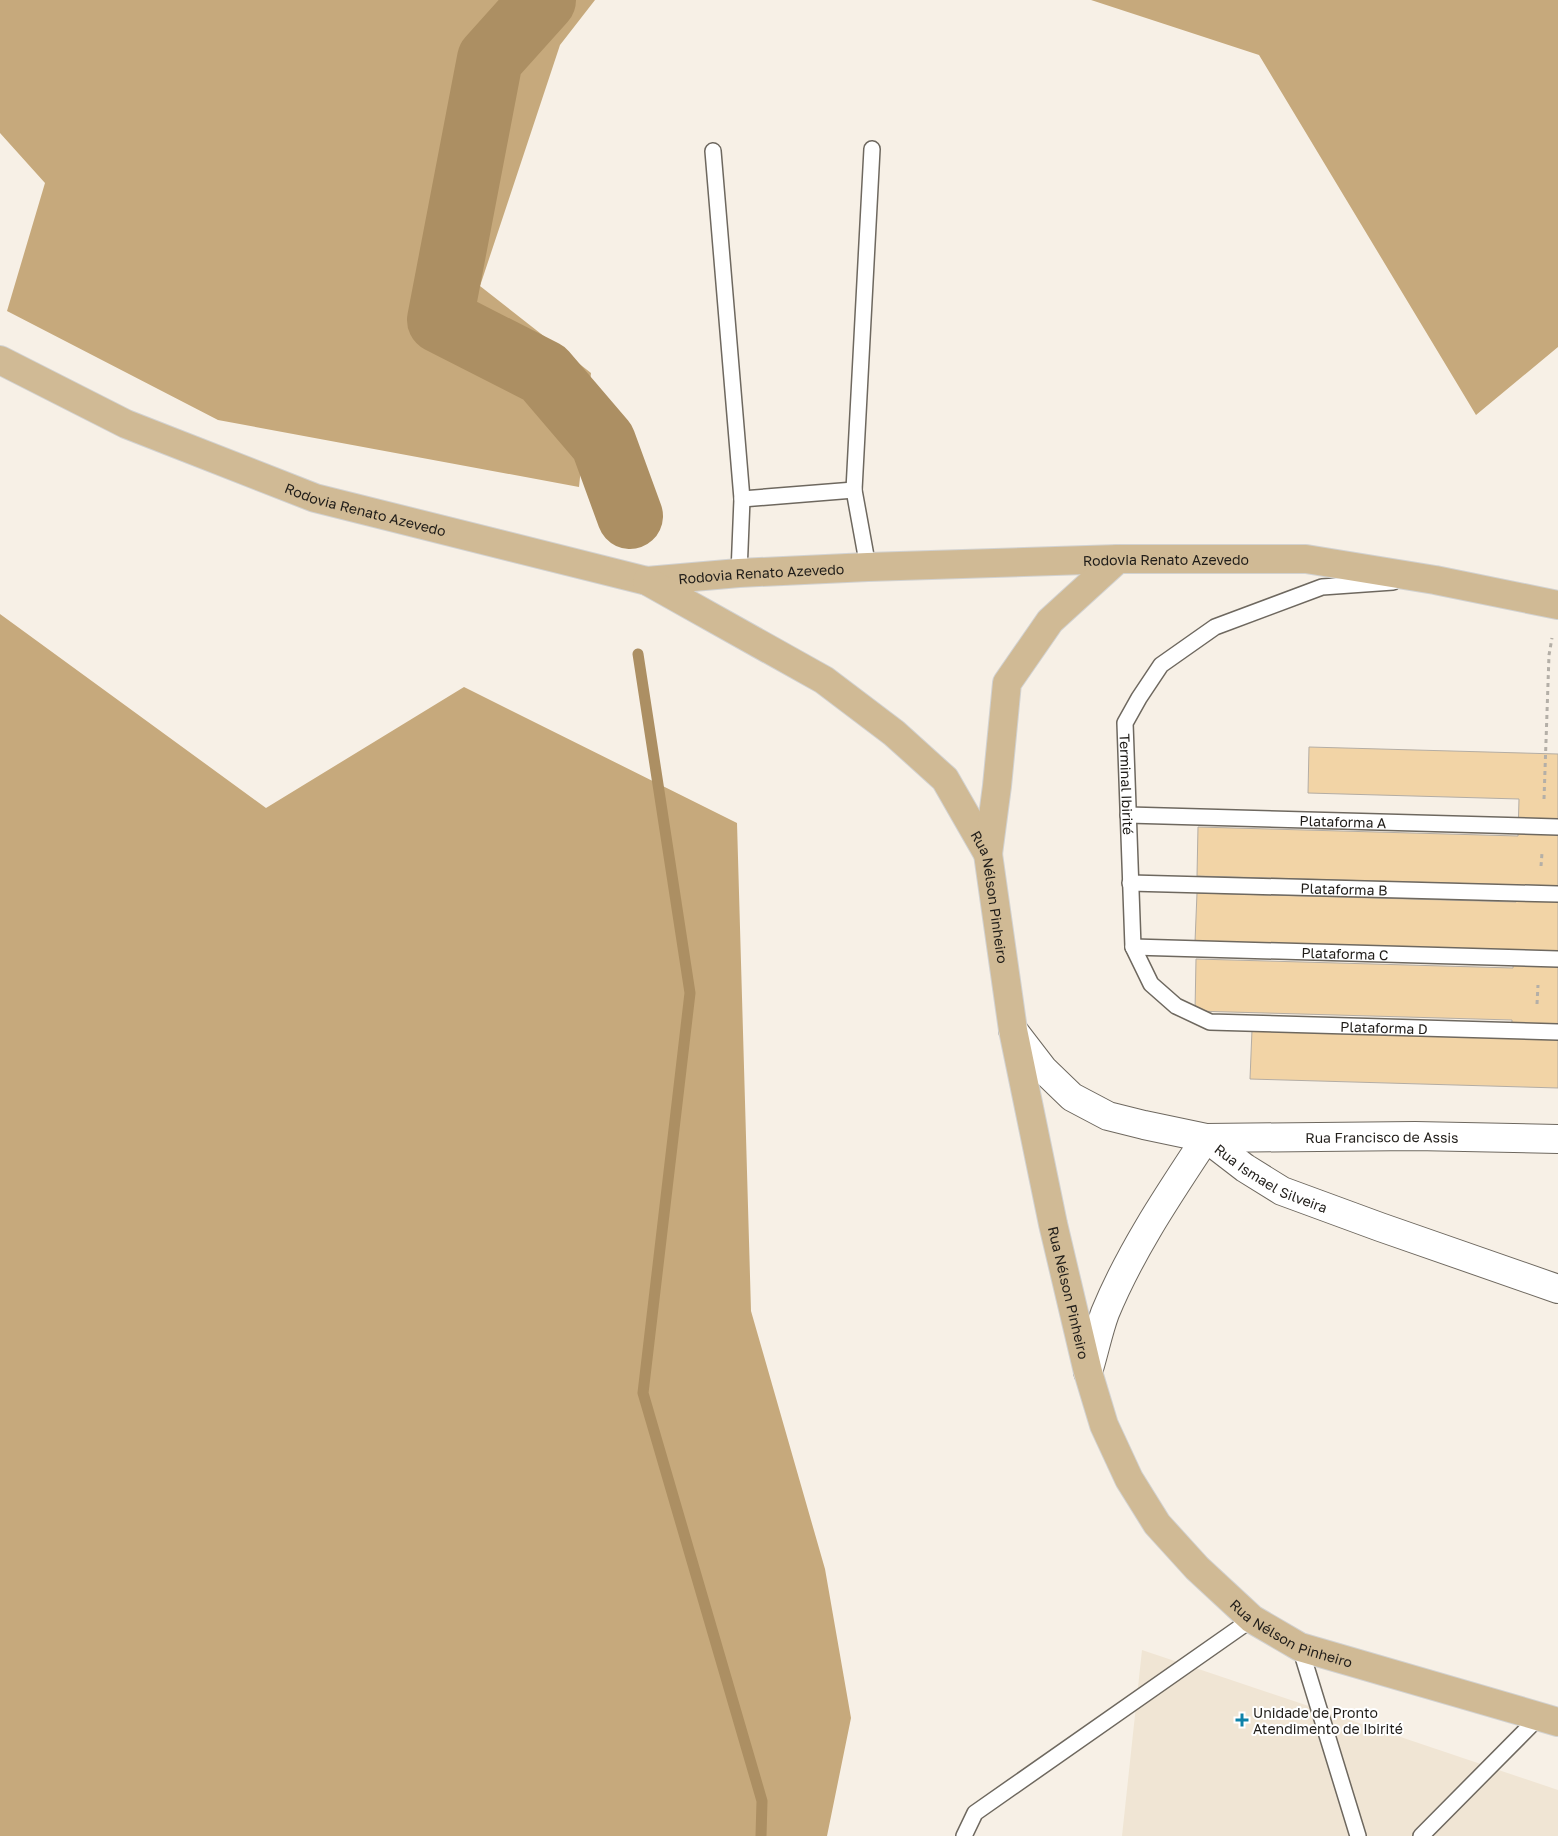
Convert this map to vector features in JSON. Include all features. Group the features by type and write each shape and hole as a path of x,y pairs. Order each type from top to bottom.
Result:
{"main road":[{"name":"Rodovia Renato Azevedo","path":"0,360 126,424 314,498 648,581 739,573 1118,559 1306,558 1435,580 1558,605"},
{"path":"988,854 1007,683 1050,621 1118,559"},
{"name":"Rua Nélson Pinheiro","path":"648,581 824,680 894,733 945,778 988,854 1013,1030 1053,1224 1088,1372 1104,1425 1130,1479 1156,1524 1198,1568 1252,1618 1300,1647 1549,1719"}],"street":[{"name":"Rua Ismael Silveira","path":"1013,1030 1043,1069 1072,1097 1108,1116 1206,1138 1245,1168 1282,1191 1558,1289"},
{"name":"Rua Francisco de Assis","path":"1206,1138 1415,1136 1558,1139"},
{"name":"Rua Nélson Pinheiro","path":"1088,1372 1105,1314 1137,1247 1171,1190 1206,1138"}],"lane":[{"path":"868,568 854,490 872,149"},
{"path":"713,151 742,499 739,573"},
{"path":"742,499 854,490"},
{"name":"Terminal Ibirité","path":"1210,1022 1176,1006 1151,984 1133,947 1125,723 1161,665 1215,627 1322,586 1435,580"},
{"name":"Plataforma A","path":"1128,815 1558,827"},
{"name":"Plataforma B","path":"1130,883 1558,894"},
{"name":"Plataforma C","path":"1133,947 1558,959"},
{"name":"Plataforma D","path":"1210,1022 1558,1032"},
{"path":"964,1836 975,1813 1252,1618"},
{"path":"1300,1647 1358,1836"},
{"path":"1421,1836 1549,1719"}],"shaded area":[{"path":"0,0 595,0 560,45 480,286 591,373 579,487 218,420 7,311 45,183 0,133"},
{"path":"1091,0 1558,0 1558,347 1476,415 1259,55"},
{"path":"0,614 266,808 464,687 737,823 751,1311 825,1569 851,1718 827,1836 0,1836"},
{"name":"Unidade de Pronto Atendimento de Ibirité","path":"1142,1650 1558,1790 1558,1836 1122,1836"}],"building":[{"path":"1309,747 1558,754 1558,1088 1250,1079 1252,1030 1511,1037 1512,1020 1195,1011 1196,959 1513,968 1514,951 1195,942 1197,893 1516,902 1516,885 1197,876 1198,827 1518,836 1519,799 1308,793"}],"waterway":[{"path":"543,0 490,59 440,320 544,373 603,442 630,516"},
{"path":"638,654 690,993 643,1393 762,1801 761,1836"}],"place":[{"name":"Unidade de Pronto Atendimento de Ibirité","path":"1242,1720"}]}
